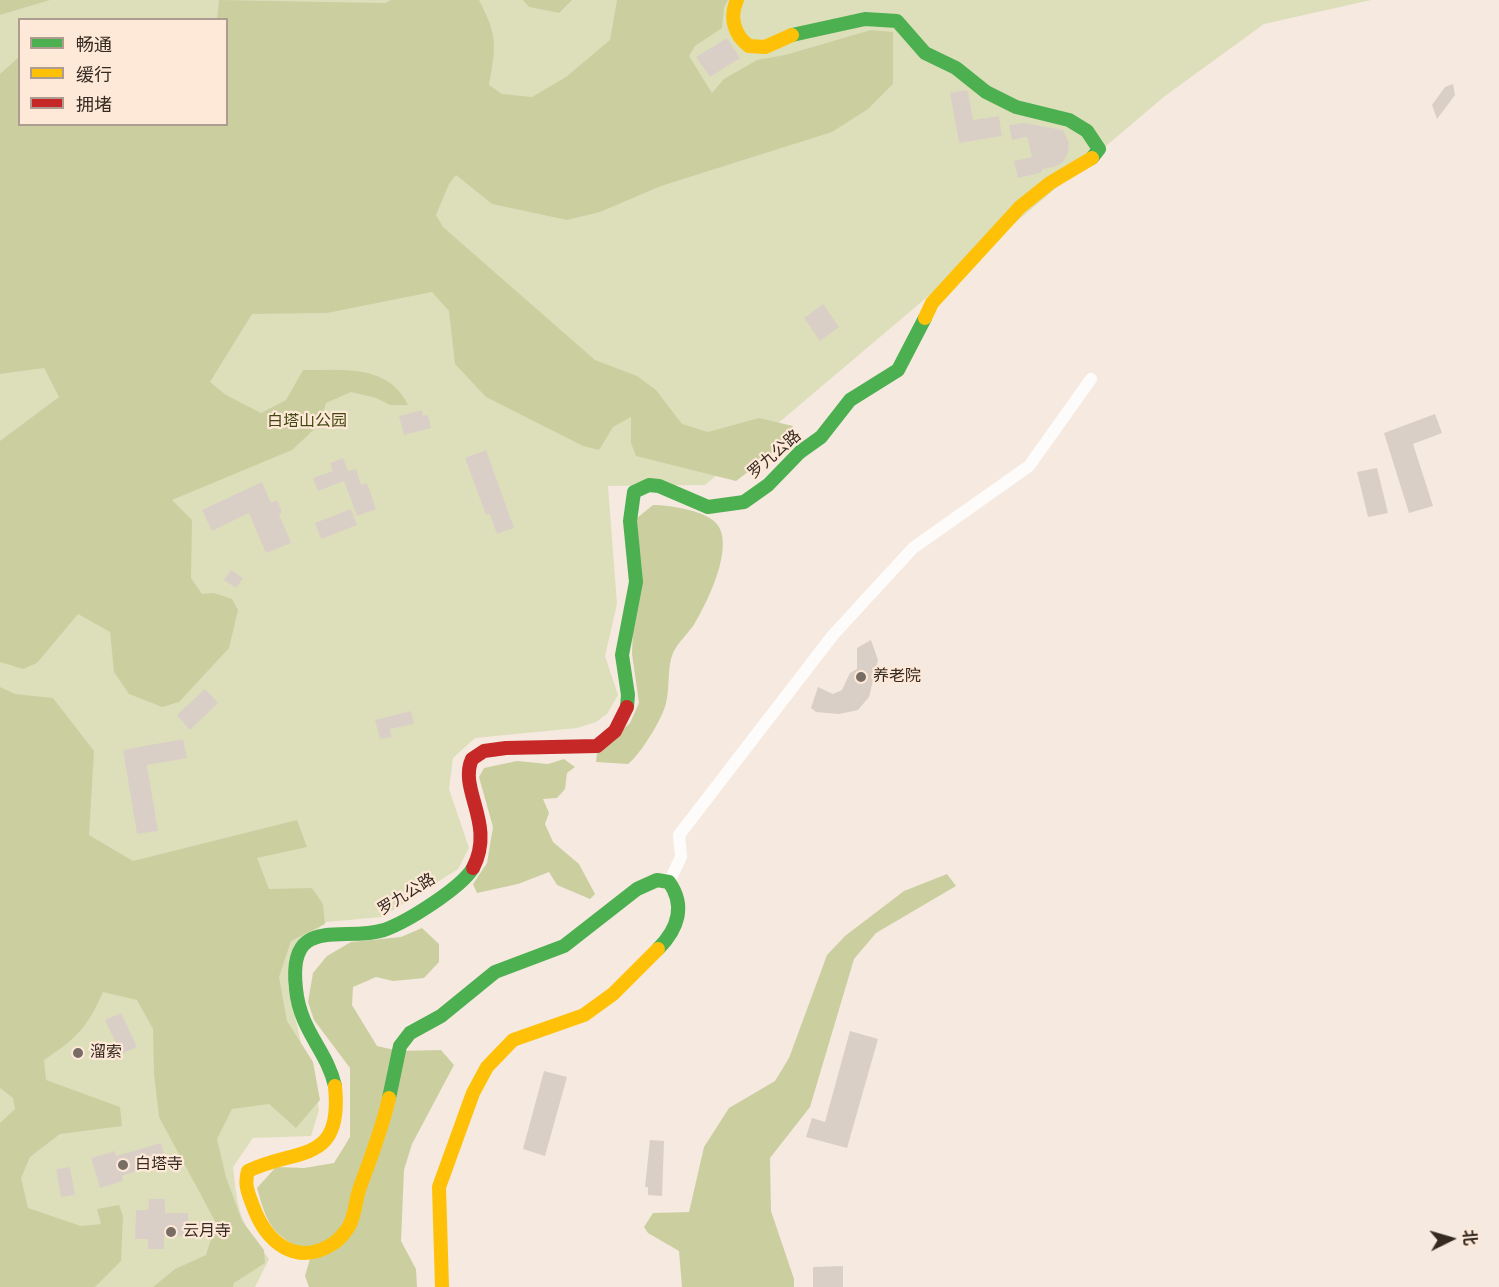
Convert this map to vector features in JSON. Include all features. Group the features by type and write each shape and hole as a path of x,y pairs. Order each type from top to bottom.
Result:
{"street":[{"name":"罗九公路","path":"669,882 657,880 637,889 564,946 495,972 441,1016 410,1034 400,1046 382,1130 358,1193 351,1223 335,1242 320,1249 296,1253 275,1244 258,1220 245,1182 248,1171 261,1163 308,1155 328,1136 336,1107 331,1070 309,1032 299,1008 297,959 305,945 324,934 383,930 414,914 468,877 481,848 480,816 468,779 470,765 478,753 498,748 560,746 586,750 602,746 611,737 621,722 630,700 622,656 634,599 636,572 628,508 634,492 649,485 659,486 708,507 744,502 768,485 800,452 821,437 850,400 898,370 932,303 1020,207 1050,183 1091,160 1100,149 1087,131 1070,120 1016,106 986,92 956,68 925,53 897,21 874,18 788,37 767,47 756,48 741,40 732,21 733,7 737,0"},
{"path":"442,1287 439,1187 473,1094 487,1067 513,1040 584,1015 613,994 669,938 678,921 677,893 669,882 681,857 679,835 833,635 913,548 1029,466 1091,379"}],"green space":[{"name":"白塔山公园","path":"0,0 1371,0 1264,24 1165,96 705,485 608,486 617,604 605,656 618,695 607,714 596,722 577,728 475,738 453,758 449,789 469,848 458,869 382,917 326,922 298,946 288,985 301,1043 313,1074 319,1110 311,1136 253,1138 233,1167 242,1216 251,1235 269,1259 255,1287 0,1287"},
{"path":"0,0 50,0 0,15"},
{"path":"219,0 385,3 391,0 479,0 490,23 494,41 489,85 502,94 532,97 566,77 610,40 617,0 728,0 724,8 722,28 695,46 689,56 712,93 724,79 757,60 785,55 871,30 893,32 893,84 868,109 832,132 661,186 600,212 567,220 492,204 456,175 449,184 436,215 443,227 595,360 637,376 656,390 682,424 708,432 759,418 793,426 783,445 736,481 636,456 631,443 631,417 613,427 599,450 583,446 486,397 455,364 449,311 432,292 327,313 252,314 210,382 226,395 261,413 286,400 303,370 348,370 377,376 389,382 400,392 408,405 390,405 376,398 351,392 326,403 320,424 292,450 172,500 192,520 191,578 202,594 214,593 232,599 238,610 229,648 179,702 162,707 129,694 114,672 110,632 78,614 37,663 23,669 0,662 0,441 59,397 44,368 0,374 0,74 18,58 18,126 228,126 228,18 217,18"},
{"path":"523,0 572,0 559,13 529,7"},
{"path":"653,505 693,511 714,521 721,530 722,557 713,587 700,614 673,653 666,703 650,736 639,753 628,764 596,762 597,753 630,723 639,703 632,654 637,518"},
{"path":"0,687 15,694 53,698 94,751 89,835 133,861 297,820 307,847 257,858 269,889 312,888 323,904 325,924 291,941 279,977 287,1021 313,1062 320,1100 296,1128 269,1104 232,1109 217,1139 226,1177 242,1221 264,1250 265,1263 234,1283 233,1287 153,1287 175,1269 206,1255 216,1223 159,1117 154,1074 153,1029 137,1000 103,992 92,1015 80,1031 44,1060 46,1080 120,1107 122,1126 60,1134 30,1157 21,1178 28,1208 81,1226 101,1224 97,1209 119,1205 123,1216 121,1261 95,1287 0,1287 0,1123 15,1109 13,1098 0,1088"},
{"path":"564,759 575,767 567,773 565,789 557,798 543,799 549,813 545,824 553,842 579,864 595,894 590,899 557,885 549,872 518,884 477,893 473,884 487,863 493,827 479,777 484,768 517,761 548,764"},
{"path":"947,874 956,886 876,933 854,959 810,1107 770,1158 771,1211 794,1279 794,1287 682,1287 679,1251 648,1233 644,1227 653,1213 689,1212 704,1147 729,1108 775,1081 789,1058 827,955 845,936 904,891"},
{"path":"422,928 439,944 439,962 424,978 393,981 376,977 353,987 352,1005 377,1046 399,1051 441,1050 454,1065 412,1144 404,1170 401,1241 416,1269 417,1287 309,1287 305,1276 311,1255 274,1229 265,1214 257,1188 276,1167 304,1168 334,1163 350,1137 350,1068 314,1020 308,1002 313,973 327,956 351,942 401,937"}],"building":[{"path":"727,38 740,58 710,77 696,57"},
{"path":"1453,84 1455,95 1437,119 1432,105 1445,87"},
{"path":"965,90 968,92 973,120 999,116 1002,136 959,143 950,93"},
{"path":"1024,123 1063,130 1069,143 1068,153 1063,162 1054,167 1018,178 1014,161 1032,157 1027,137 1012,140 1009,125"},
{"path":"823,304 839,327 820,341 804,318"},
{"path":"422,410 423,416 428,415 431,428 404,435 399,416"},
{"path":"1435,414 1442,433 1413,444 1433,506 1409,513 1384,433"},
{"path":"486,450 514,528 497,534 490,514 486,515 465,458"},
{"path":"343,458 348,471 356,469 361,485 367,483 376,509 357,516 344,481 318,491 313,478 333,471 330,463"},
{"path":"1377,468 1388,513 1368,517 1357,472"},
{"path":"262,482 271,503 277,500 282,512 279,514 291,543 266,553 249,513 212,531 202,510"},
{"path":"351,509 357,525 321,539 315,523"},
{"path":"231,570 243,578 236,588 224,580"},
{"name":"养老院","path":"871,640 878,660 869,697 858,710 839,714 816,712 811,708 818,687 833,694 842,690 850,673 857,669 857,648"},
{"path":"205,689 218,703 190,730 177,715"},
{"path":"411,711 414,724 390,729 392,737 380,739 375,720"},
{"path":"183,739 187,758 147,765 158,831 137,834 123,750"},
{"path":"121,1013 137,1047 121,1054 105,1020"},
{"path":"850,1031 878,1039 847,1148 806,1137 812,1118 825,1122"},
{"path":"544,1071 567,1077 545,1156 523,1149"},
{"path":"650,1140 664,1141 662,1196 648,1195 648,1187 645,1187"},
{"path":"161,1143 166,1161 122,1176 123,1181 100,1188 91,1158 115,1151 116,1156"},
{"path":"70,1167 75,1195 61,1197 56,1169"},
{"path":"149,1199 165,1199 165,1213 188,1213 188,1236 164,1236 164,1249 148,1249 148,1239 135,1239 136,1210 148,1210"},
{"path":"843,1266 843,1287 813,1287 813,1267"}],"traffic: fast":[{"path":"792,35 865,19 897,21 925,53 956,68 986,92 1016,107 1069,120 1087,131 1099,149 1092,158"},
{"path":"627,707 628,695 622,655 636,582 630,521 634,492 649,485 659,486 708,507 744,502 768,485 800,452 821,437 850,400 898,370 925,318"},
{"path":"335,1086 298,1004 296,965 300,950 309,940 321,936 368,933 394,926 446,894 473,868"},
{"path":"389,1098 400,1046 410,1033 441,1016 495,972 564,946 637,889 657,880 669,882 678,908 675,925 658,949"}],"traffic: slow":[{"path":"737,0 733,13 734,25 740,37 749,46 765,47 792,35"},
{"path":"925,318 932,303 1020,207 1050,183 1092,158"},
{"path":"442,1287 439,1187 473,1093 487,1067 513,1040 584,1015 613,994 658,949"},
{"path":"335,1086 336,1111 332,1129 324,1141 313,1149 248,1171 247,1184 259,1219 274,1240 295,1252 307,1253 320,1250 336,1241 348,1227 389,1098"}],"traffic: jam":[{"path":"473,868 479,852 481,836 469,783 472,759 484,751 506,748 597,746 615,731 627,707"}],"place":[{"name":"养老院","path":"861,677"},
{"name":"溜索","path":"78,1053"},
{"name":"白塔寺","path":"123,1165"},
{"name":"云月寺","path":"171,1232"}]}
